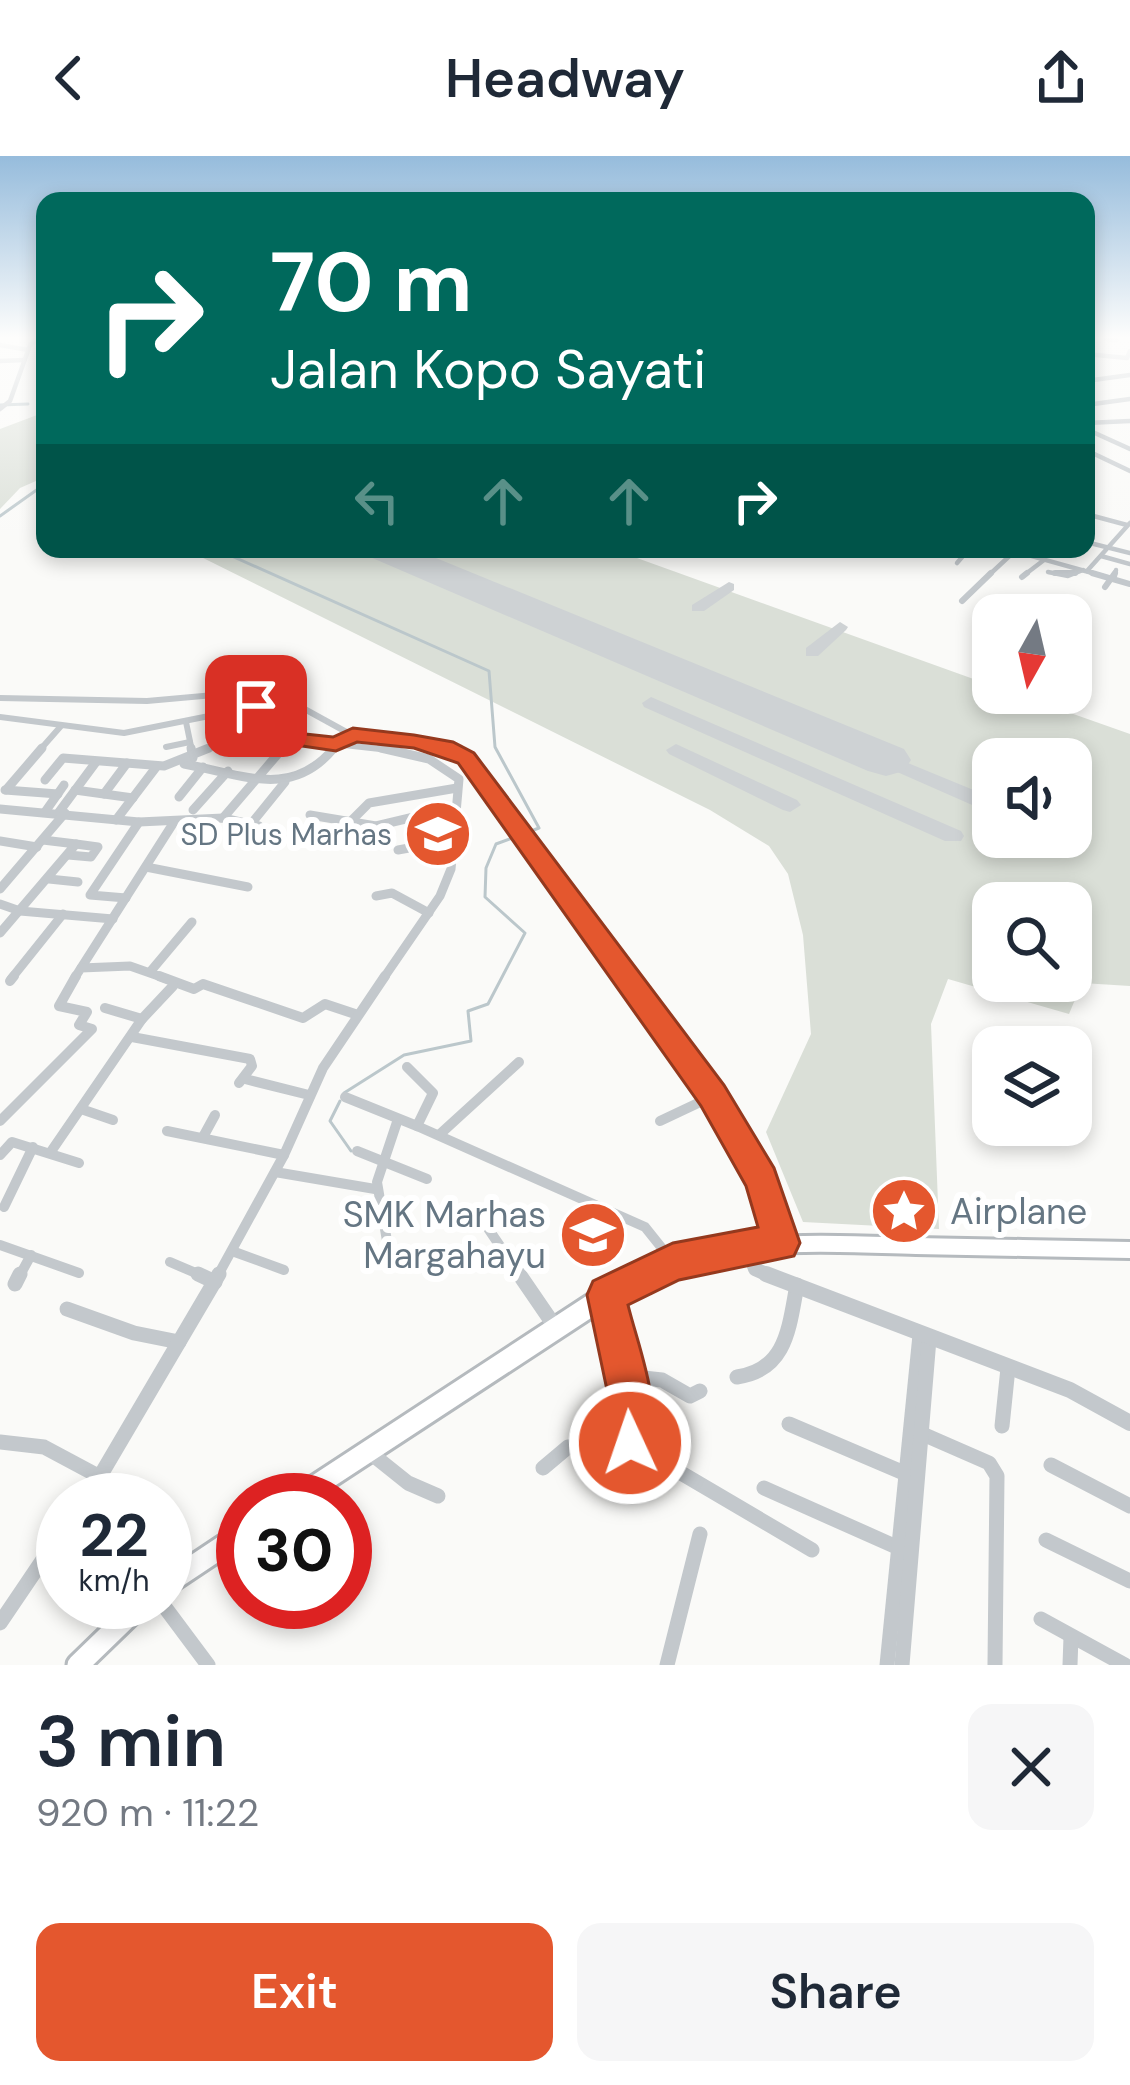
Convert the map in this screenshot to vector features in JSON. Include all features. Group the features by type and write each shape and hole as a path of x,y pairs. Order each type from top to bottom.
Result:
{"main road":[{"path":"335,1473 607,1295 673,1262 781,1243 1130,1250"},
{"path":"78,1665 115,1629"}],"street":[{"path":"1095,424 1130,419"},
{"path":"1095,431 1119,444"},
{"path":"1095,448 1130,445"},
{"path":"1095,454 1130,471"},
{"path":"1048,572 1068,577 1085,571 1129,524 1095,516"},
{"path":"1095,544 1130,553"},
{"path":"1102,556 1130,564"},
{"path":"957,563 961,558"},
{"path":"962,601 1004,558"},
{"path":"1038,558 1130,584"},
{"path":"1022,578 1044,560"},
{"path":"1106,586 1116,570"},
{"path":"0,698 147,701 265,689 353,735 430,743 461,755 524,833 713,1096 762,1180 781,1243"},
{"path":"0,717 124,734 260,706 290,739"},
{"path":"186,722 193,758"},
{"path":"221,723 224,738"},
{"path":"61,726 7,790 0,809 139,822 223,818 255,825 285,782"},
{"path":"179,763 285,782 316,772 336,744 353,735"},
{"path":"49,756 157,766 193,758 224,738 290,739 424,758 454,771 457,788 449,876 429,914 309,1095 275,1172 105,1473"},
{"path":"223,818 290,739"},
{"path":"166,747 190,742"},
{"path":"104,794 147,752"},
{"path":"45,780 63,758"},
{"path":"0,889 40,843 96,763"},
{"path":"116,820 157,766"},
{"path":"179,797 203,766"},
{"path":"193,810 228,771"},
{"path":"350,822 368,803 457,788"},
{"path":"7,790 61,789 45,812"},
{"path":"75,790 133,798"},
{"path":"310,815 376,826 456,807"},
{"path":"77,916 139,822"},
{"path":"0,1121 92,1029 79,1025 88,1012 59,1006 174,822"},
{"path":"398,850 453,840"},
{"path":"0,841 98,847 91,857 68,855"},
{"path":"0,933 76,844"},
{"path":"146,867 248,887"},
{"path":"0,869 16,872"},
{"path":"49,879 78,882"},
{"path":"376,896 392,893 429,914"},
{"path":"90,895 126,898"},
{"path":"0,904 113,919"},
{"path":"10,980 63,914"},
{"path":"151,973 192,922"},
{"path":"81,968 119,964 194,989 203,984 306,1018 328,1004 358,1015"},
{"path":"50,1153 142,1019 173,986"},
{"path":"105,1008 142,1019"},
{"path":"131,1037 250,1059 253,1064 242,1081 309,1095"},
{"path":"439,1135 519,1062"},
{"path":"407,1066 433,1093 417,1126"},
{"path":"660,1121 713,1096"},
{"path":"345,1097 649,1229 673,1262"},
{"path":"81,1109 112,1120"},
{"path":"202,1137 215,1115"},
{"path":"388,1247 375,1189 379,1159 398,1119"},
{"path":"167,1131 284,1155"},
{"path":"0,1155 9,1142 80,1163"},
{"path":"4,1207 33,1147"},
{"path":"357,1151 427,1179"},
{"path":"275,1172 375,1189"},
{"path":"481,1218 556,1328"},
{"path":"0,1245 79,1273"},
{"path":"747,1246 755,1269 1095,1401 1130,1423"},
{"path":"232,1251 284,1270"},
{"path":"15,1284 31,1255"},
{"path":"170,1262 214,1282"},
{"path":"737,1377 763,1374 778,1359 797,1286"},
{"path":"607,1295 633,1416 630,1443"},
{"path":"68,1309 134,1333 179,1342"},
{"path":"887,1665 905,1550 924,1337"},
{"path":"1002,1426 1008,1368"},
{"path":"625,1376 662,1380 690,1396 700,1391"},
{"path":"789,1424 904,1474"},
{"path":"902,1665 904,1474 916,1431"},
{"path":"916,1431 989,1463 998,1476 994,1665"},
{"path":"0,1442 44,1447 93,1473"},
{"path":"543,1468 568,1448 630,1443 709,1494 748,1511 812,1550"},
{"path":"368,1451 407,1483 439,1496"},
{"path":"1051,1465 1130,1506"},
{"path":"764,1488 905,1550"},
{"path":"668,1665 700,1534"},
{"path":"1046,1540 1130,1581"},
{"path":"0,1623 36,1570"},
{"path":"1041,1619 1125,1665"},
{"path":"181,1629 208,1665"},
{"path":"1070,1665 1071,1637"}],"shaded area":[{"path":"36,415 36,481 20,488 0,509 0,429"},
{"path":"203,558 637,558 972,678 972,714 1073,714 1130,734 1130,986 1092,984 1092,882 972,882 972,986 948,979 931,1024 939,1229 803,1222 766,1132 811,1034 803,935 788,874 769,846 710,810"},
{"path":"1028,1002 1074,1002 1069,1014"}],"waterway":[{"path":"0,516 36,490"},
{"path":"236,558 489,671 495,747 539,828 496,844 486,868 485,897 525,933 488,1004 468,1011 471,1041 404,1055 344,1093"},
{"path":"340,1101 330,1121 351,1151"}],"taxiway":[{"path":"698,608 729,587"},
{"path":"812,652 840,627"},
{"path":"651,703 953,836"},
{"path":"676,750 790,805"},
{"path":"886,760 972,797"}],"runway":[{"path":"404,558 886,760"}],"place":[{"name":"SD Plus Marhas","path":"438,834"},
{"name":"Airplane","path":"904,1211"},
{"name":"SMK Marhas Margahayu","path":"593,1235"}],"route":[{"path":"256,706 262,706 290,739 336,744 353,735 414,741 445,747 466,758 713,1096 762,1180 781,1243 673,1262 607,1295 632,1409 630,1443"}]}
